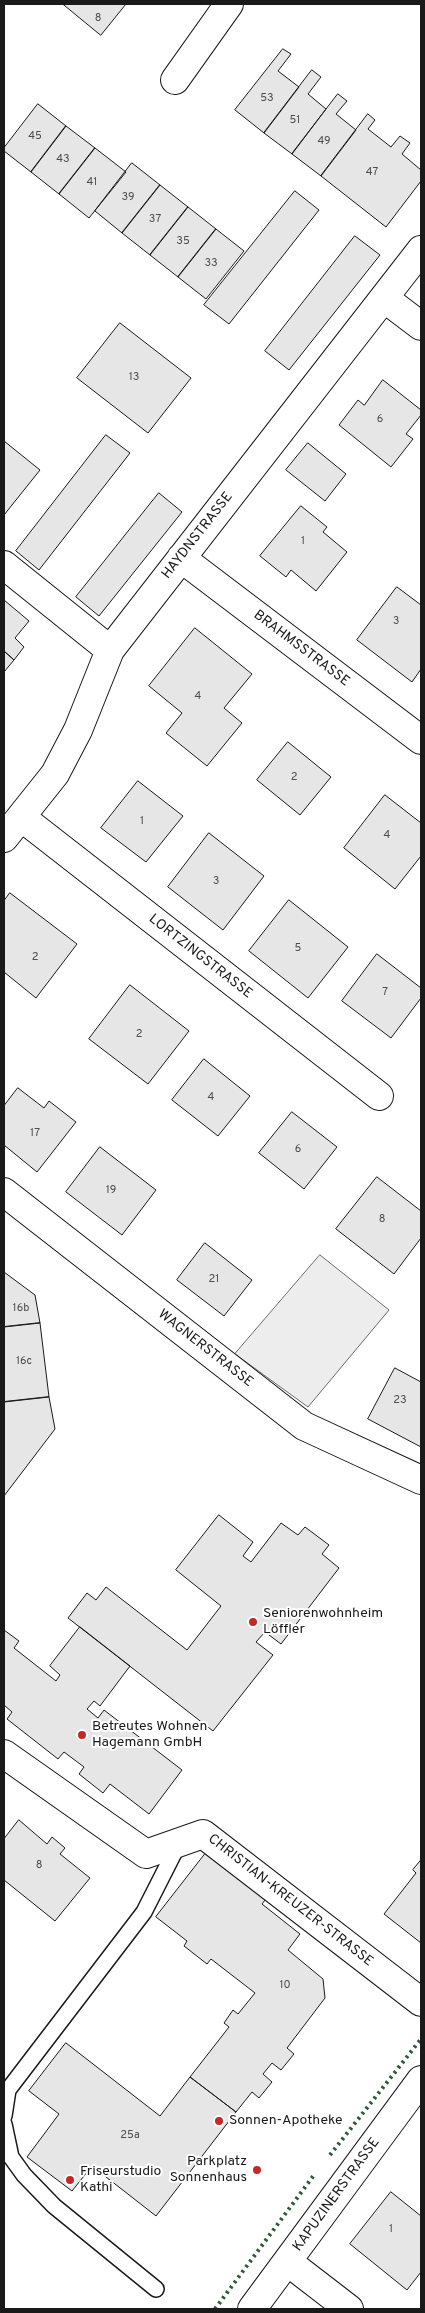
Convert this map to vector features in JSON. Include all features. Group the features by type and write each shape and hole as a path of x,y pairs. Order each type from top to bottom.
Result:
{"street":[{"path":"175,80 229,4"},
{"name":"HAYDNSTRASSE","path":"4,838 55,774 78,730 110,650 421,250"},
{"path":"384,298 421,326"},
{"name":"BRAHMSSTRASSE","path":"181,558 421,740"},
{"path":"4,565 110,650"},
{"name":"LORTZINGSTRASSE","path":"21,817 379,1096"},
{"name":"WAGNERSTRASSE","path":"4,1192 304,1426 421,1480"},
{"name":"CHRISTIAN-KREUZER-STRASSE","path":"4,1754 146,1854 203,1834 421,2002"},
{"name":"KAPUZINERSTRASSE","path":"252,2309 421,2080"},
{"path":"288,2262 349,2309"}],"lane":[{"path":"4,2116 8,2090 144,1912 180,1842"},
{"path":"4,2124 11,2157 24,2175 54,2206 156,2289"}],"shaded area":[{"path":"320,1255 389,1310 308,1407 235,1354"}],"building":[{"path":"63,4 126,4 101,35"},
{"path":"283,49 291,54 278,71 299,87 264,133 235,110"},
{"path":"312,70 321,77 308,94 326,109 292,154 264,133"},
{"path":"338,94 347,101 336,114 356,130 321,176 292,154"},
{"path":"38,104 66,126 31,172 4,151 4,148"},
{"path":"368,114 375,120 368,129 391,147 400,136 410,143 402,154 421,170 421,181 386,227 321,176"},
{"path":"66,126 95,148 59,194 31,172"},
{"path":"95,148 126,172 89,218 59,194"},
{"path":"132,163 160,185 122,233 95,211"},
{"path":"160,185 188,207 150,255 122,233"},
{"path":"295,191 319,210 229,324 204,305"},
{"path":"188,207 216,229 178,277 150,255"},
{"path":"216,229 244,251 206,299 178,277"},
{"path":"355,236 380,255 289,370 265,351"},
{"path":"120,323 191,378 148,433 77,378"},
{"path":"383,380 421,410 421,415 406,434 413,439 391,467 339,425 358,400 364,405"},
{"path":"106,435 130,453 39,570 16,551"},
{"path":"4,441 40,470 4,515"},
{"path":"308,443 346,474 325,501 286,470"},
{"path":"159,493 182,512 99,616 76,597"},
{"path":"301,506 327,527 323,532 347,552 316,591 291,570 286,577 260,556"},
{"path":"397,587 421,605 421,669 412,682 357,640"},
{"path":"4,600 29,621 15,638 24,647 14,660 4,651"},
{"path":"195,628 252,674 224,708 242,723 207,766 166,733 182,713 149,686"},
{"path":"4,651 14,660 4,672"},
{"path":"288,742 331,777 300,815 257,780"},
{"path":"138,781 183,816 146,862 101,828"},
{"path":"385,795 421,823 421,856 395,889 344,848"},
{"path":"209,833 264,876 223,930 168,887"},
{"path":"10,893 77,944 36,998 4,972 4,901"},
{"path":"289,900 348,947 308,998 249,951"},
{"path":"377,954 421,988 421,998 391,1038 342,1001"},
{"path":"130,985 189,1031 148,1084 89,1039"},
{"path":"204,1059 250,1096 218,1136 172,1100"},
{"path":"18,1088 44,1108 49,1101 76,1122 37,1172 4,1145 4,1106"},
{"path":"292,1112 337,1147 304,1189 259,1153"},
{"path":"100,1147 156,1190 122,1235 66,1192"},
{"path":"377,1177 421,1211 421,1238 394,1274 336,1229"},
{"path":"205,1243 252,1280 224,1316 177,1280"},
{"path":"4,1272 35,1295 40,1323 4,1327"},
{"path":"40,1323 49,1397 4,1402 4,1327"},
{"path":"395,1368 421,1382 421,1447 368,1419"},
{"path":"49,1397 55,1429 4,1496 4,1402"},
{"name":"Seniorenwohnheim Löffler","path":"219,1515 253,1542 243,1556 251,1562 281,1523 298,1535 305,1527 329,1545 322,1554 339,1568 281,1644 265,1632 256,1642 273,1655 213,1731 68,1618 87,1593 96,1600 106,1587 187,1650 221,1606 176,1570"},
{"name":"Betreutes Wohnen Hagemann GmbH","path":"80,1627 130,1666 100,1706 94,1701 87,1709 98,1718 104,1710 182,1770 149,1814 110,1784 103,1793 79,1774 84,1767 64,1752 58,1759 7,1719 12,1712 4,1705 4,1630 19,1641 14,1648 56,1681 60,1675 50,1666"},
{"path":"19,1820 47,1844 52,1837 65,1848 60,1854 90,1878 55,1921 4,1880 4,1839"},
{"path":"209,1849 268,1896 262,1904 300,1934 288,1950 323,1979 325,1998 287,2048 294,2054 281,2070 272,2063 263,2074 272,2082 259,2098 252,2092 236,2112 190,2077 229,2027 224,2023 233,2010 238,2014 255,1993 211,1959 207,1964 184,1946 187,1941 156,1917"},
{"path":"421,1860 421,1943 384,1914 416,1873 413,1870"},
{"path":"66,2043 160,2116 190,2077 236,2112 156,2216 92,2166 72,2191 27,2157 59,2114 29,2091"},
{"path":"391,2192 421,2216 421,2272 407,2290 350,2244"}],"hedge":[{"path":"330,2155 421,2039"},
{"path":"215,2309 314,2175"}],"place":[{"name":"Seniorenwohnheim Löffler","path":"253,1622"},
{"name":"Betreutes Wohnen Hagemann GmbH","path":"82,1735"},
{"name":"Sonnen-Apotheke","path":"219,2121"},
{"name":"Parkplatz Sonnenhaus","path":"257,2170"},
{"name":"Friseurstudio Kathi","path":"70,2180"}]}
